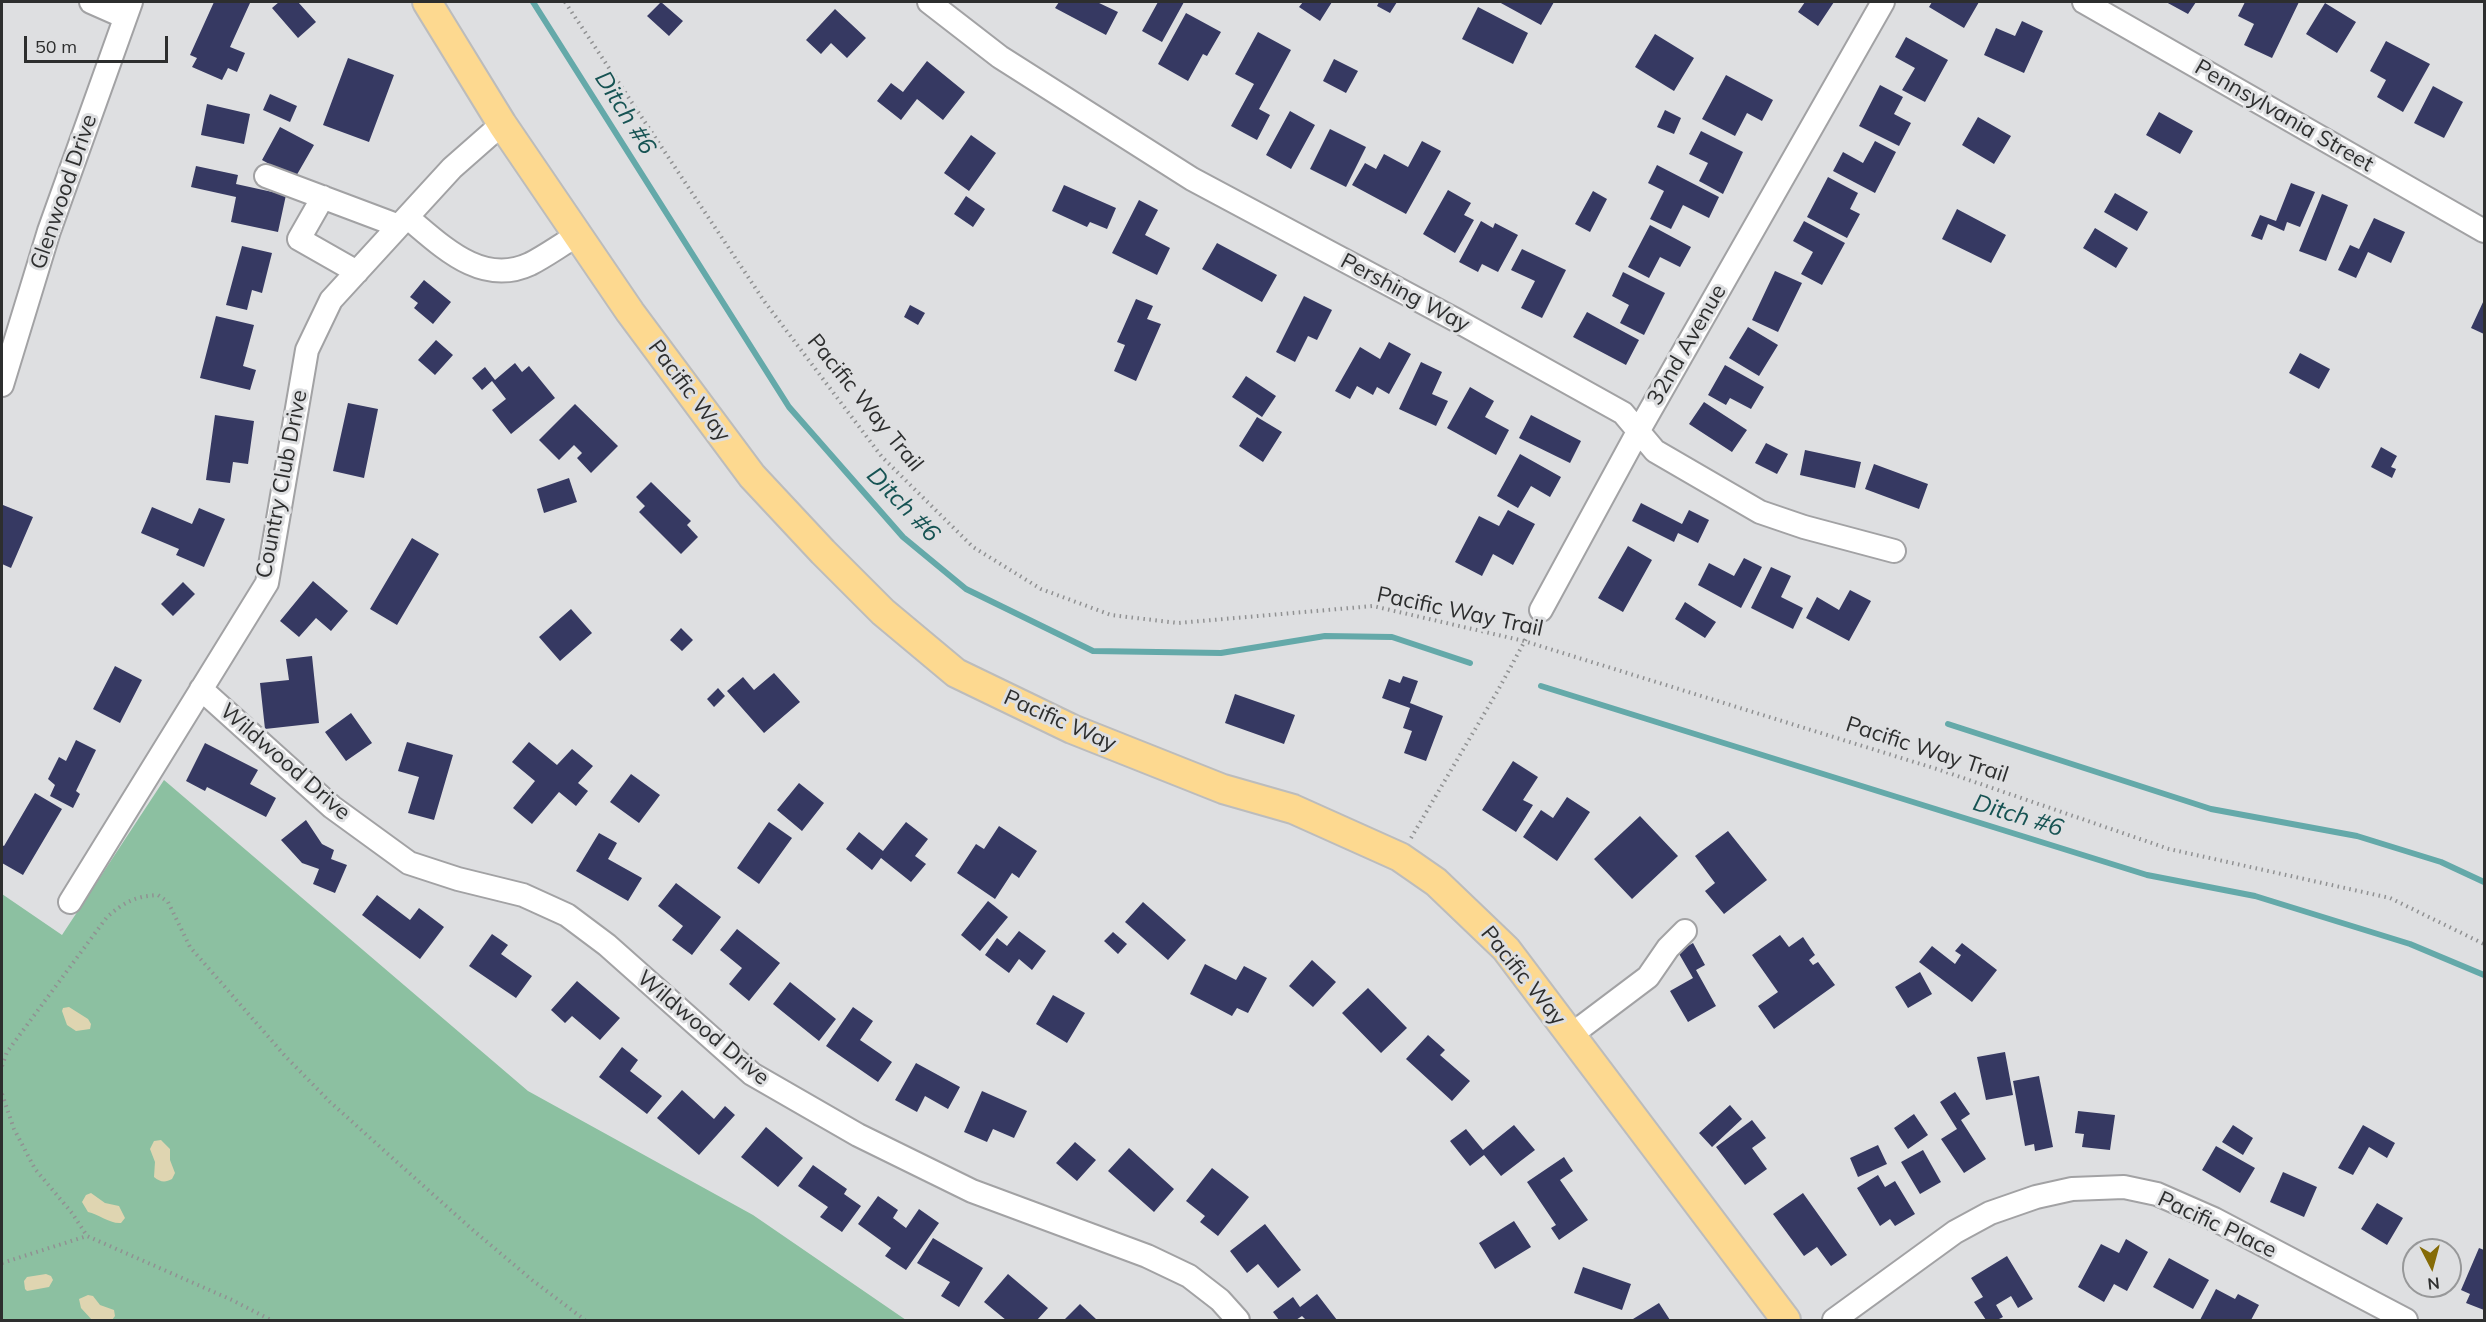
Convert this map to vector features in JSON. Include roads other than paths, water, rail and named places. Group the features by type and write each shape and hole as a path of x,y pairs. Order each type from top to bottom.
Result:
{"main road":[{"name":"Pacific Way","path":"427,2 502,124 630,312 752,476 875,604 956,673 1072,729 1223,789 1282,804 1400,857 1436,882 1506,949 1786,1320"}],"street":[{"path":"91,2 128,9"},
{"name":"Pershing Way","path":"929,2 1000,57 1192,179 1623,413 1654,450 1760,512 1804,527 1894,551"},
{"name":"32nd Avenue","path":"1541,610 1639,430 1883,2"},
{"name":"Pennsylvania Street","path":"2084,2 2484,231"},
{"name":"Glenwood Drive","path":"2,385 49,231 128,9"},
{"name":"Country Club Drive","path":"70,902 267,583 307,350 331,300 452,168 502,124"},
{"path":"266,176 323,197 403,221 452,255 483,269 507,271 529,264 578,234"},
{"path":"323,197 299,239 357,272"},
{"name":"Wildwood Drive","path":"201,688 332,807 409,863 458,879 523,895 567,915 607,945 752,1074 858,1135 972,1191 1147,1256 1189,1276 1220,1300 1238,1320"},
{"path":"1571,1035 1648,977 1668,948 1685,932"},
{"name":"Pacific Place","path":"1834,1320 1955,1232 1990,1213 2036,1197 2072,1189 2124,1188 2157,1194 2214,1219 2406,1320"}],"waterway":[{"name":"Ditch #6","path":"533,2 789,407 903,537 966,589 1093,651 1221,653 1325,636 1392,637 1470,663"},
{"name":"Ditch #6","path":"1541,686 2147,875 2255,896 2410,944 2484,975"},
{"path":"1948,724 2211,809 2357,836 2441,862 2484,882"}]}
